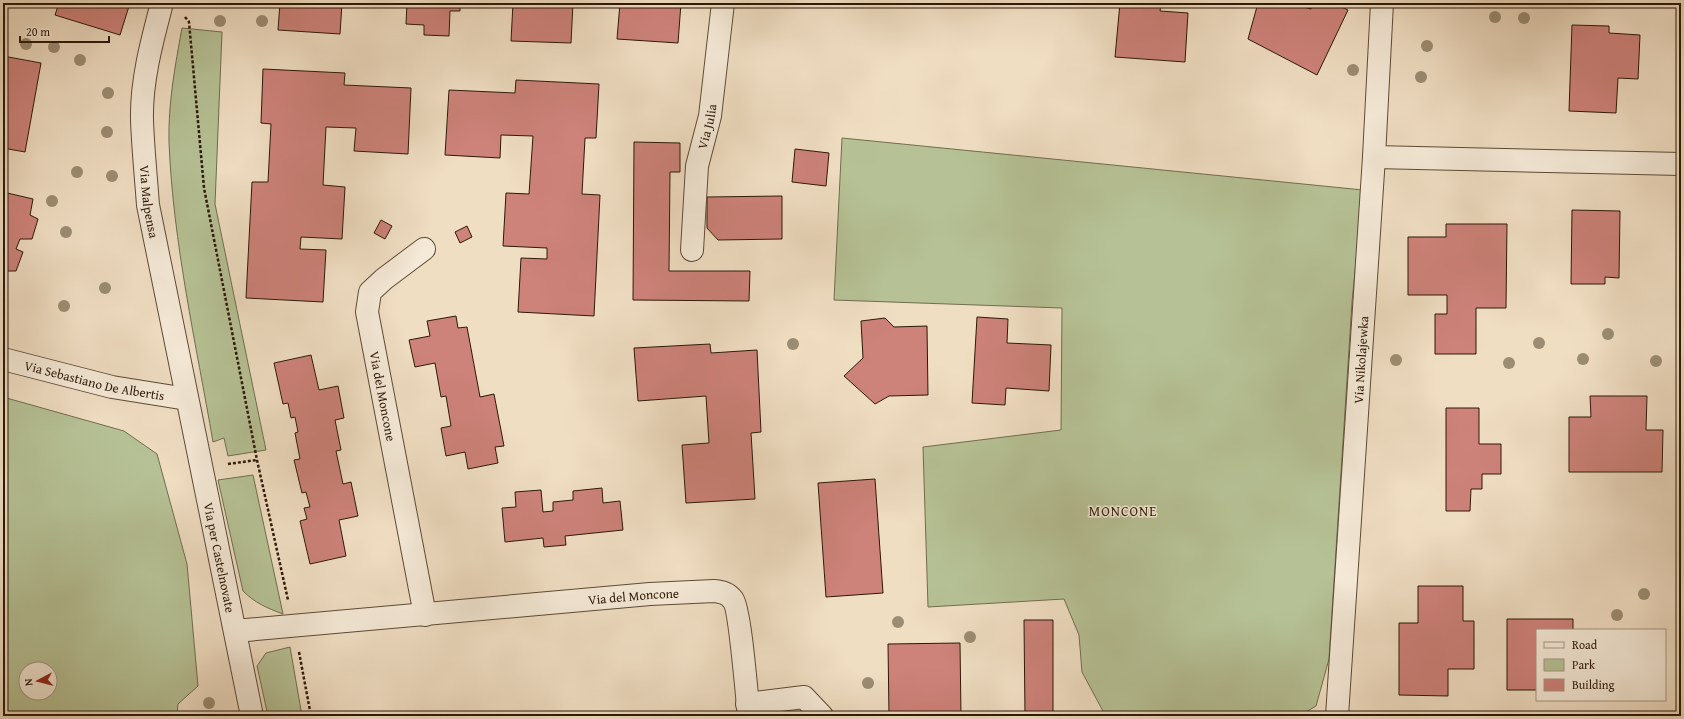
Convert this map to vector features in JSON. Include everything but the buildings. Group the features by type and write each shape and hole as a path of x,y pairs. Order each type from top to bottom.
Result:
{"street":[{"name":"Via Malpensa","path":"162,3 153,36 145,80 142,119 148,206 187,399"},
{"name":"Via Julia","path":"692,250 697,166 710,116 724,3"},
{"name":"Via Nikolajewka","path":"1337,716 1374,157 1382,3"},
{"path":"1374,157 1681,164"},
{"name":"Via del Moncone","path":"424,249 384,279 370,292 367,312 425,615"},
{"name":"Via Sebastiano De Albertis","path":"3,359 112,387 187,399"},
{"name":"Via per Castelnovate","path":"187,399 252,716"},
{"name":"Via del Moncone","path":"235,630 425,615 650,594 714,591 724,592 734,601 738,619 748,710 804,697 822,716"}],"path":[{"path":"185,16 189,22 204,188 256,452 294,626 311,716"}],"green space":[{"path":"182,28 222,32 215,204 266,450 228,456 224,438 213,442 186,293 175,218 171,180 169,128 172,85"},
{"path":"842,138 1363,190 1352,302 1329,659 1316,706 1299,716 1124,716 1104,713 1082,672 1079,635 1064,599 928,607 923,447 1061,430 1062,308 834,300"},
{"path":"3,397 124,431 157,454 187,564 198,686 178,704 177,716 3,716"},
{"path":"253,475 283,614 262,605 243,591 218,480"},
{"path":"290,647 302,716 268,716 257,666 266,653"}],"district":[{"name":"MONCONE","path":"1123,511"}]}
